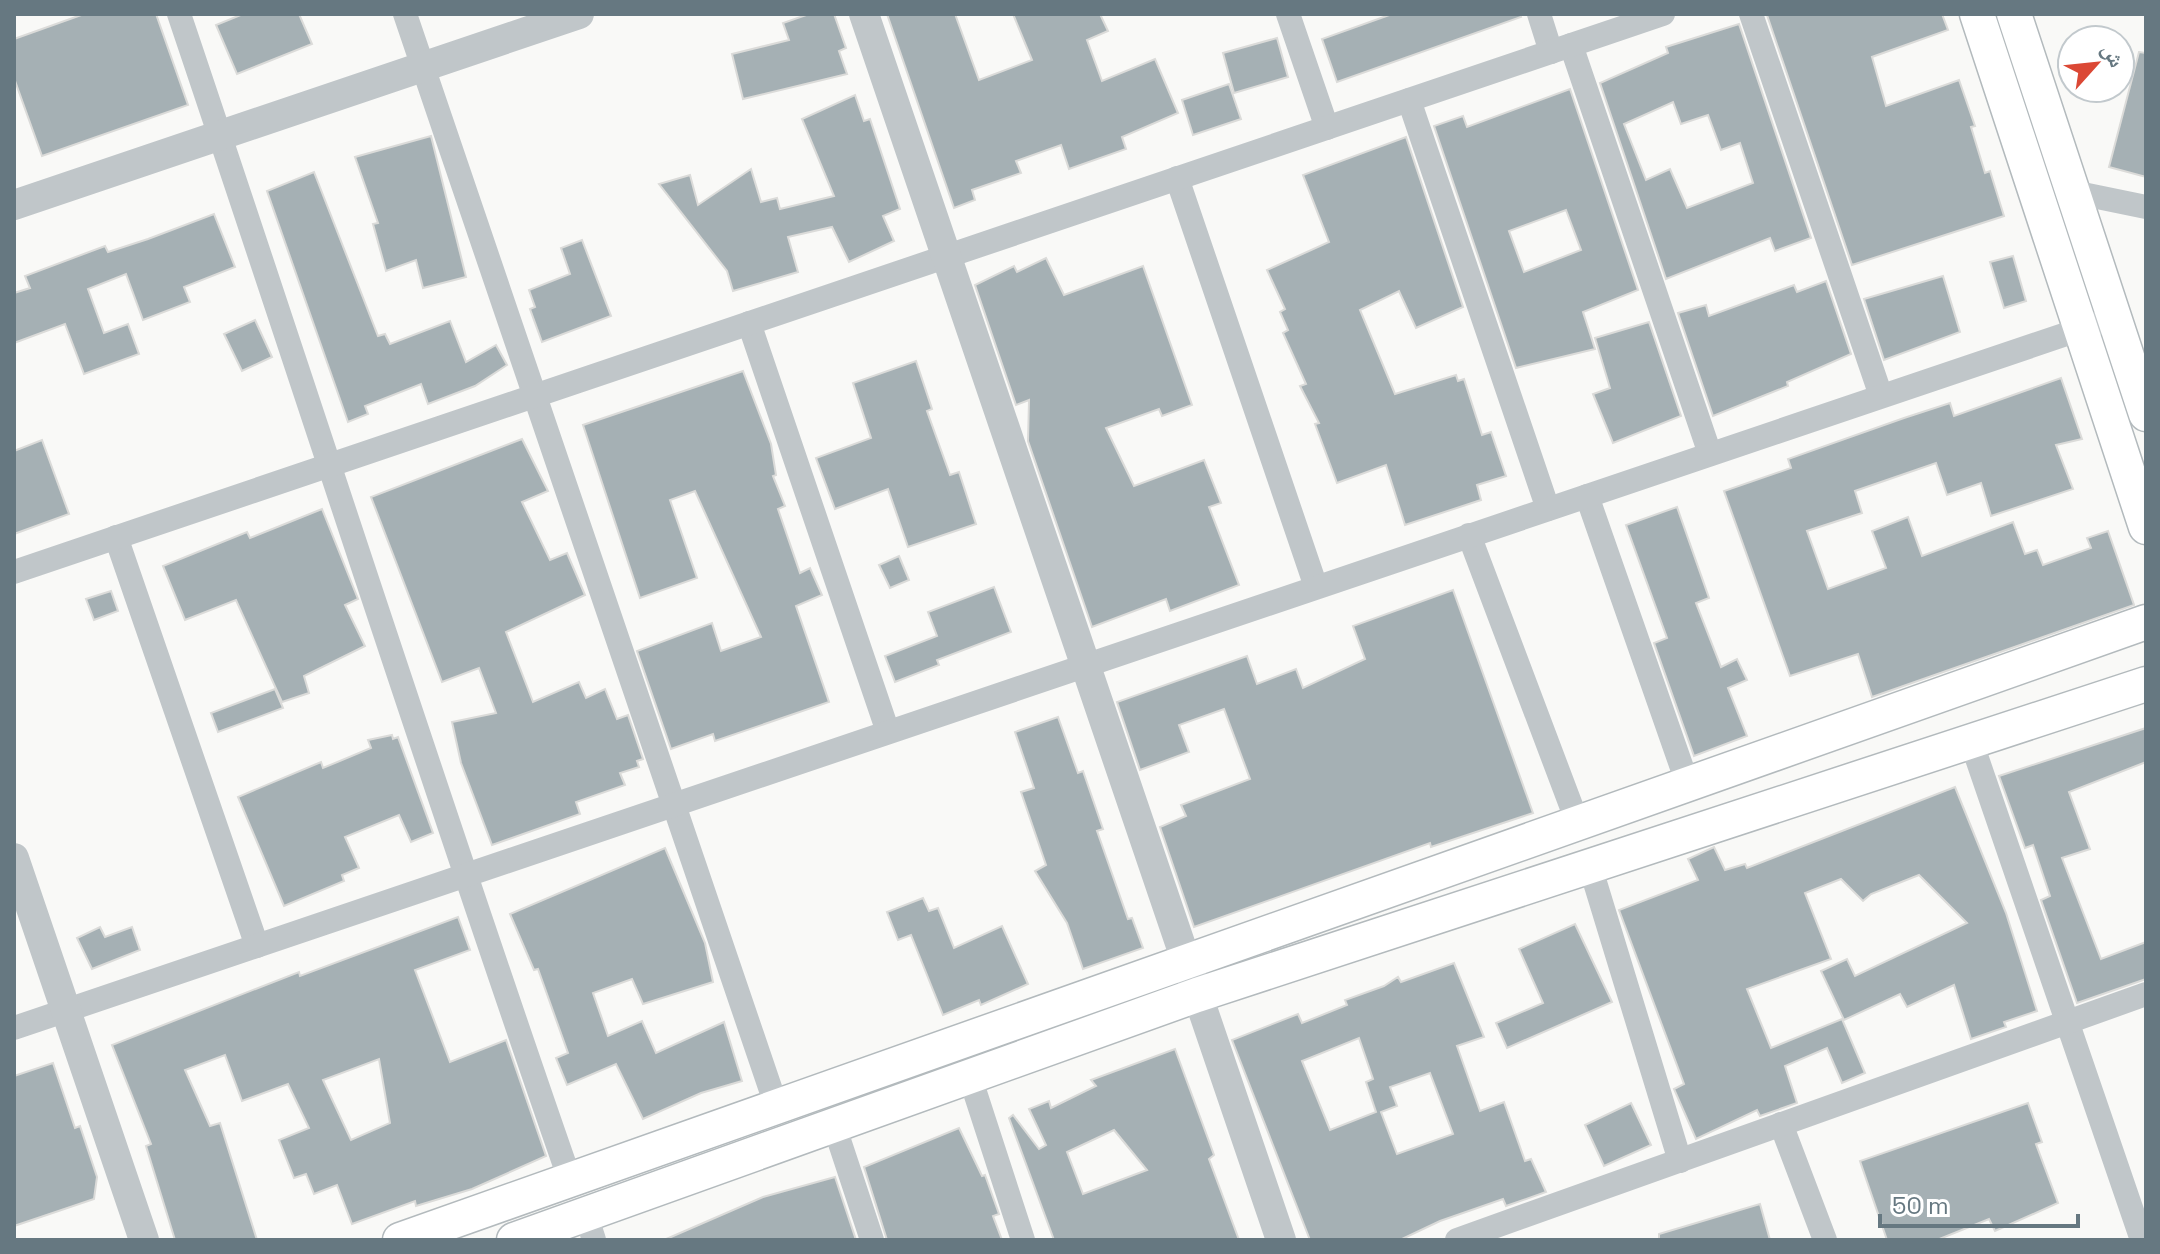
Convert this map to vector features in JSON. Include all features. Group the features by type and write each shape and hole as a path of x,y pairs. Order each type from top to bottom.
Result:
{"main road":[{"path":"1977,14 2146,527"},
{"path":"2014,14 2146,414"},
{"path":"514,1240 590,1228 834,1125 970,1077 1192,980 1578,824 2146,622"},
{"path":"400,1240 777,1108 1192,980 1590,866 2146,684"}],"street":[{"path":"179,14 331,464 465,878 570,1180"},
{"path":"405,14 777,1108"},
{"path":"14,205 579,14"},
{"path":"864,14 1281,1240"},
{"path":"1288,14 1327,128"},
{"path":"1539,14 1561,48 1710,454"},
{"path":"14,572 1663,14"},
{"path":"1751,14 1881,396"},
{"path":"1409,100 1548,509"},
{"path":"1177,178 1316,587"},
{"path":"2073,192 2146,207"},
{"path":"14,1028 465,878 674,804 2114,317"},
{"path":"749,323 888,732"},
{"path":"1587,496 1688,785"},
{"path":"1469,535 1578,824"},
{"path":"116,537 257,946"},
{"path":"1971,741 2142,1240"},
{"path":"14,858 144,1240"},
{"path":"1590,866 1680,1161"},
{"path":"1457,1240 1511,1231 1680,1161 2146,994"},
{"path":"970,1077 1023,1240"},
{"path":"1781,1124 1825,1240"},
{"path":"834,1125 872,1240"}],"building":[{"path":"84,14 156,14 188,105 42,156 14,78 14,39"},
{"path":"243,14 299,14 312,44 237,74 216,25"},
{"path":"809,14 834,14 846,48 839,51 847,74 743,99 732,54 789,40 783,23"},
{"path":"887,14 955,14 979,80 1032,60 1013,14 1100,14 1108,31 1087,40 1102,81 1155,59 1178,113 1122,137 1126,149 1069,169 1061,145 1016,161 1021,173 972,190 975,200 954,208"},
{"path":"1392,14 1520,14 1521,17 1337,82 1322,39"},
{"path":"1942,14 1948,30 1872,57 1886,106 1959,80 1975,126 1971,127 1985,173 1990,171 2004,216 1852,265 1767,15"},
{"path":"1739,24 1811,238 1775,251 1770,238 1666,279 1600,83 1668,53 1666,47","holes":["1673,102 1681,124 1708,115 1721,150 1740,143 1753,183 1687,208 1670,169 1646,180 1624,124"]},
{"path":"1277,38 1288,77 1234,93 1223,53"},
{"path":"2139,52 2146,53 2146,177 2109,167 2125,104 2136,104"},
{"path":"1229,84 1241,119 1193,135 1182,100"},
{"path":"1570,89 1638,290 1583,312 1595,349 1516,368 1434,126 1463,116 1467,127","holes":["1566,210 1581,250 1524,272 1509,231"]},
{"path":"855,95 864,121 870,119 900,209 883,216 894,241 849,262 832,227 788,237 798,272 733,291 727,271 659,184 690,175 698,205 751,169 761,202 777,198 780,209 834,196 802,119"},
{"path":"431,136 466,277 423,288 416,260 386,271 373,224 378,223 355,157"},
{"path":"1406,137 1463,307 1416,328 1399,291 1360,310 1395,394 1456,375 1458,381 1464,379 1482,435 1491,432 1506,476 1477,485 1481,500 1405,525 1386,465 1337,483 1315,424 1319,423 1300,386 1306,384 1283,333 1288,330 1280,312 1285,309 1267,270 1329,242 1303,175"},
{"path":"314,172 378,336 385,334 390,344 450,321 466,362 496,345 507,365 475,386 428,404 421,384 365,406 368,414 348,422 267,191"},
{"path":"214,214 235,267 184,287 190,302 143,320 126,274 88,289 104,333 128,324 139,354 84,374 65,324 14,343 14,293 30,288 25,276 105,246 108,252"},
{"path":"582,240 611,316 542,342 530,309 535,307 529,290 570,274 561,248"},
{"path":"2013,256 2026,301 2004,308 1990,262"},
{"path":"1046,258 1064,295 1143,266 1192,405 1162,416 1159,409 1106,428 1134,486 1204,460 1221,503 1209,507 1239,585 1170,611 1166,599 1092,627 1028,441 1029,400 1016,405 975,285 1014,266 1017,272"},
{"path":"1943,276 1960,332 1884,360 1864,299"},
{"path":"1826,281 1851,354 1787,382 1788,386 1713,416 1678,313 1706,305 1709,316 1794,285 1797,292"},
{"path":"255,320 272,357 242,371 224,334"},
{"path":"1649,322 1681,416 1613,443 1593,394 1610,388 1595,338"},
{"path":"916,361 932,409 927,411 950,475 959,472 976,524 908,547 888,489 835,509 816,458 871,438 853,383"},
{"path":"743,371 771,444 776,475 773,476 785,506 778,509 800,573 810,568 822,595 796,606 829,702 715,741 713,734 671,749 637,651 712,623 721,651 761,637 695,491 670,500 697,578 640,598 583,425"},
{"path":"2061,378 2082,439 2056,445 2073,489 1991,516 1981,483 1947,495 1936,463 1855,491 1862,513 1807,531 1828,589 1886,568 1872,531 1908,517 1922,556 2013,522 2025,554 2037,550 2043,565 2091,548 2087,538 2108,531 2134,605 1872,697 1858,654 1790,676 1724,491 1791,468 1788,459 1904,418 1950,403 1954,416"},
{"path":"522,439 548,491 522,502 550,560 567,553 585,595 506,632 533,702 579,682 586,698 605,689 617,719 628,715 643,759 637,761 639,767 620,773 625,785 576,802 580,814 492,845 461,763 452,722 496,713 479,668 442,682 371,497"},
{"path":"42,440 69,514 14,534 14,451"},
{"path":"1677,507 1709,598 1696,603 1721,667 1737,659 1747,680 1728,688 1747,736 1694,756 1654,643 1667,638 1626,525"},
{"path":"322,509 358,599 345,605 365,646 304,676 309,693 282,702 236,600 185,620 163,566 247,532 250,538"},
{"path":"899,556 909,580 890,588 879,565"},
{"path":"994,587 1011,632 937,660 939,665 895,682 885,656 937,636 928,612"},
{"path":"1453,590 1533,813 1431,847 1430,843 1194,927 1160,827 1186,816 1181,805 1250,779 1224,709 1179,725 1189,752 1140,770 1117,702 1247,656 1257,684 1296,669 1303,688 1365,659 1353,626"},
{"path":"111,591 118,611 94,620 86,599"},
{"path":"275,689 283,708 218,732 211,713"},
{"path":"1058,717 1078,773 1083,771 1103,829 1097,831 1128,919 1132,918 1143,948 1083,969 1067,923 1035,871 1046,865 1021,792 1034,788 1015,732"},
{"path":"2146,728 2146,762 2069,792 2090,849 2062,858 2101,959 2146,942 2146,979 2077,1003 2041,900 2050,896 2033,845 2025,848 1999,776"},
{"path":"392,735 393,739 398,737 433,833 411,842 399,815 345,837 359,868 342,875 344,881 284,906 238,797 321,762 323,768 371,748 368,740"},
{"path":"1955,787 2006,913 2037,1011 2004,1022 2006,1027 1971,1039 1954,985 1907,1007 1900,994 1844,1020 1821,971 1847,959 1855,976 1967,923 1919,875 1871,894 1863,901 1841,879 1805,893 1831,959 1747,989 1771,1048 1842,1019 1865,1073 1842,1083 1827,1048 1785,1066 1797,1103 1760,1116 1757,1110 1696,1139 1674,1089 1684,1084 1619,910 1698,880 1688,859 1714,847 1725,870 1745,864 1747,868"},
{"path":"665,848 705,943 713,982 643,1004 632,979 593,993 608,1036 642,1021 656,1053 724,1022 742,1081 701,1093 643,1119 616,1064 567,1085 556,1058 568,1053 538,969 534,970 510,914"},
{"path":"923,898 929,911 938,908 954,948 1002,926 1028,984 981,1005 979,1000 943,1015 911,935 898,940 887,912"},
{"path":"458,917 470,950 415,970 450,1062 506,1040 546,1156 472,1189 416,1206 415,1201 352,1224 337,1185 314,1194 306,1174 294,1178 279,1140 309,1128 288,1084 242,1101 225,1055 185,1070 210,1126 220,1123 257,1240 175,1240 146,1146 151,1144 112,1045 299,972 300,976","holes":["379,1059 390,1123 351,1140 323,1080"]},
{"path":"1575,924 1612,1002 1507,1048 1496,1023 1543,1003 1519,949"},
{"path":"100,927 105,937 132,927 140,950 92,969 77,938"},
{"path":"1454,963 1484,1037 1457,1046 1480,1111 1504,1102 1525,1161 1531,1159 1546,1192 1506,1206 1503,1199 1440,1221 1400,1240 1310,1240 1232,1040 1298,1014 1302,1023 1347,1005 1345,1000 1384,986 1398,977 1401,982","holes":["1359,1038 1373,1079 1366,1082 1376,1112 1330,1130 1302,1061","1430,1073 1453,1134 1397,1154 1381,1112 1397,1106 1390,1087"]},
{"path":"1175,1049 1214,1155 1209,1159 1239,1240 1054,1240 1009,1118 1013,1115 1039,1149 1046,1145 1029,1109 1049,1101 1051,1108 1096,1086 1091,1080","holes":["1114,1130 1147,1170 1083,1194 1067,1152"]},
{"path":"53,1063 75,1128 80,1126 97,1177 94,1199 14,1226 14,1076"},
{"path":"1631,1103 1651,1145 1604,1166 1585,1125"},
{"path":"2028,1103 2042,1142 2036,1144 2058,1203 1995,1231 1989,1219 1937,1240 1887,1240 1860,1161"},
{"path":"959,1128 982,1176 985,1175 999,1214 993,1216 1002,1240 887,1240 864,1167"},
{"path":"835,1177 856,1240 664,1240 763,1197"},
{"path":"1760,1204 1770,1240 1659,1240 1659,1234"}]}
